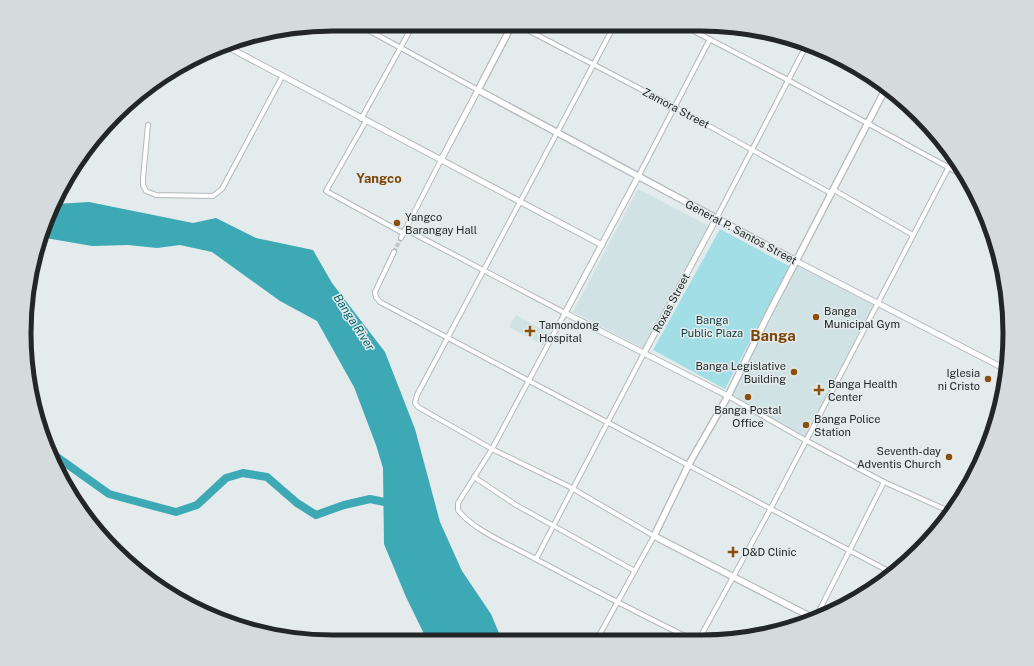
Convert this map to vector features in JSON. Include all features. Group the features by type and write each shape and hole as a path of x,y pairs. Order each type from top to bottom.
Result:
{"main road":[{"path":"478,90 509,31"},
{"name":"General P. Santos Street","path":"478,90 559,132 638,177 796,261"},
{"path":"808,615 654,536 689,464 728,396 884,92"}],"street":[{"path":"370,31 478,90 401,238"},
{"path":"410,31 326,190 728,396 805,440 884,482 946,510"},
{"name":"Zamora Street","path":"529,31 673,106 913,235"},
{"path":"599,635 616,602 654,536 573,490 492,449 415,405 417,395 559,132 611,31"},
{"path":"694,31 956,171"},
{"path":"685,635 616,602 490,535 460,512 457,505 492,449 602,245 673,106 710,39"},
{"path":"231,49 602,245"},
{"name":"Roxas Street","path":"536,559 753,150 804,49"},
{"path":"148,125 142,178 146,191 156,195 214,196 222,189 282,77"},
{"path":"700,635 734,576 951,164"},
{"path":"394,252 376,288 375,295 377,300 888,571"},
{"name":"General P. Santos Street","path":"796,261 1001,366"},
{"path":"474,477 516,505 634,571"},
{"path":"819,611 884,482"}],"shaded area":[{"path":"638,189 709,226 643,348 573,312"},
{"path":"798,266 875,304 805,437 731,398"},
{"name":"Tamondong Hospital","path":"516,315 551,334 545,346 509,327"}],"green space":[{"name":"Banga Public Plaza","path":"720,229 789,266 725,389 653,350"}],"water":[{"name":"Banga River","path":"89,202 193,223 216,218 256,238 313,250 332,283 385,352 415,429 440,522 462,571 491,614 500,635 425,635 406,597 384,544 383,468 376,445 354,387 317,321 280,301 212,252 180,245 157,248 128,245 92,246 46,238 60,204"}],"waterway":[{"path":"58,458 109,494 176,512 197,505 226,478 243,473 267,477 297,503 316,515 344,505 370,499 394,504"}],"tunnel":[{"path":"394,252 401,238"}],"place":[{"name":"Yangco Barangay Hall","path":"397,223"},
{"name":"Banga Municipal Gym","path":"816,317"},
{"name":"Tamondong Hospital","path":"530,331"},
{"name":"Banga Legislative Building","path":"794,372"},
{"name":"Iglesia ni Cristo","path":"988,379"},
{"name":"Banga Health Center","path":"819,390"},
{"name":"Banga Postal Office","path":"748,397"},
{"name":"Banga Police Station","path":"806,425"},
{"name":"Seventh-day Adventis Church","path":"949,457"},
{"name":"D&D Clinic","path":"733,552"}],"district":[{"name":"Yangco","path":"379,178"},
{"name":"Banga","path":"773,335"}]}
